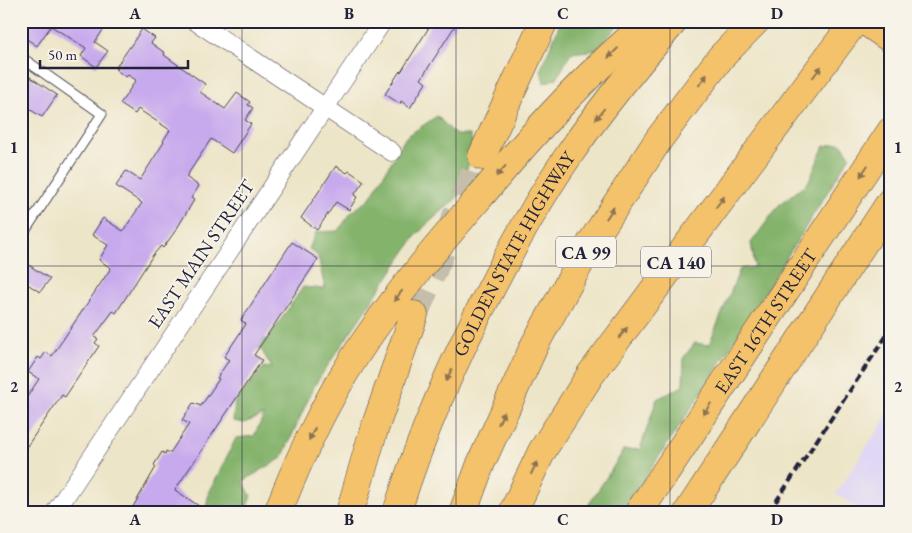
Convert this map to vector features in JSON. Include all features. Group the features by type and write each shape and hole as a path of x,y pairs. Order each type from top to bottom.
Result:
{"main road":[{"path":"482,156 544,21"},
{"path":"278,512 292,474 318,421 369,334 458,222 532,135 592,74 650,21"},
{"name":"GOLDEN STATE HIGHWAY","path":"397,512 444,387 480,309 519,236 571,152 637,64 674,21"},
{"name":"CA 99","path":"463,512 481,463 535,344 591,243 665,131 721,57 756,21"},
{"name":"CA 140","path":"513,512 542,451 591,374 855,21"},
{"path":"865,21 891,38"},
{"name":"EAST 16TH STREET","path":"639,512 891,131"},
{"name":"EAST 16TH STREET","path":"688,512 891,201"},
{"path":"350,512 372,436 414,315"}],"street":[{"path":"196,21 392,152"},
{"name":"EAST MAIN STREET","path":"55,512 324,106 383,21"}],"lane":[{"path":"21,58 102,114 21,236"}],"shaded area":[{"path":"890,411 891,512 864,512 836,494"}],"green space":[{"path":"561,21 622,21 596,50 571,53 557,78 544,83 541,69"},
{"path":"437,116 456,135 470,135 474,147 458,197 415,237 314,386 282,458 243,481 251,496 245,512 205,512 209,493 236,438 254,436 264,415 244,423 233,421 235,402 264,367 272,368 261,349 245,342 246,327 267,340 303,287 325,289 318,256 309,249 316,232 338,231 351,213 370,198 406,137"},
{"path":"841,143 850,156 710,380 622,512 584,512 624,450 640,449 657,399 683,386 684,357 695,343 709,345 740,269 755,267 751,243 779,205 808,183 824,146"}],"building":[{"path":"27,21 109,21 95,42 108,51 96,67 81,56 86,48 51,26 37,46 21,35 21,31"},
{"path":"433,21 458,21 421,79 426,83 410,108 401,101 400,104 385,94"},
{"path":"142,29 155,38 151,43 165,53 164,55 205,84 200,92 225,109 237,93 250,102 248,105 253,108 245,120 251,124 232,153 211,139 186,177 199,186 191,198 194,200 176,230 163,248 161,246 153,255 116,313 113,311 94,337 98,339 95,343 99,346 65,397 62,395 21,455 21,406 39,379 28,372 38,357 41,359 46,352 52,356 111,268 99,260 108,245 92,235 103,218 123,231 142,203 116,186 126,171 140,180 170,130 138,109 135,114 120,104 136,80 128,75 126,77 116,70 116,67"},
{"path":"21,71 57,95 42,117 21,104"},
{"path":"336,166 347,173 349,171 364,181 354,195 357,197 349,210 336,202 317,230 301,218"},
{"path":"292,242 318,259 254,355 262,360 175,490 208,512 130,512 156,467 154,465 162,452 165,454 166,451 170,453 189,424 182,420 193,403 201,406 219,379 217,378 229,360 224,357 246,324 241,320"},
{"path":"21,260 50,279 40,292 21,280"}],"tunnel":[{"path":"414,315 482,156"}],"railway":[{"path":"769,512 891,329"}]}
